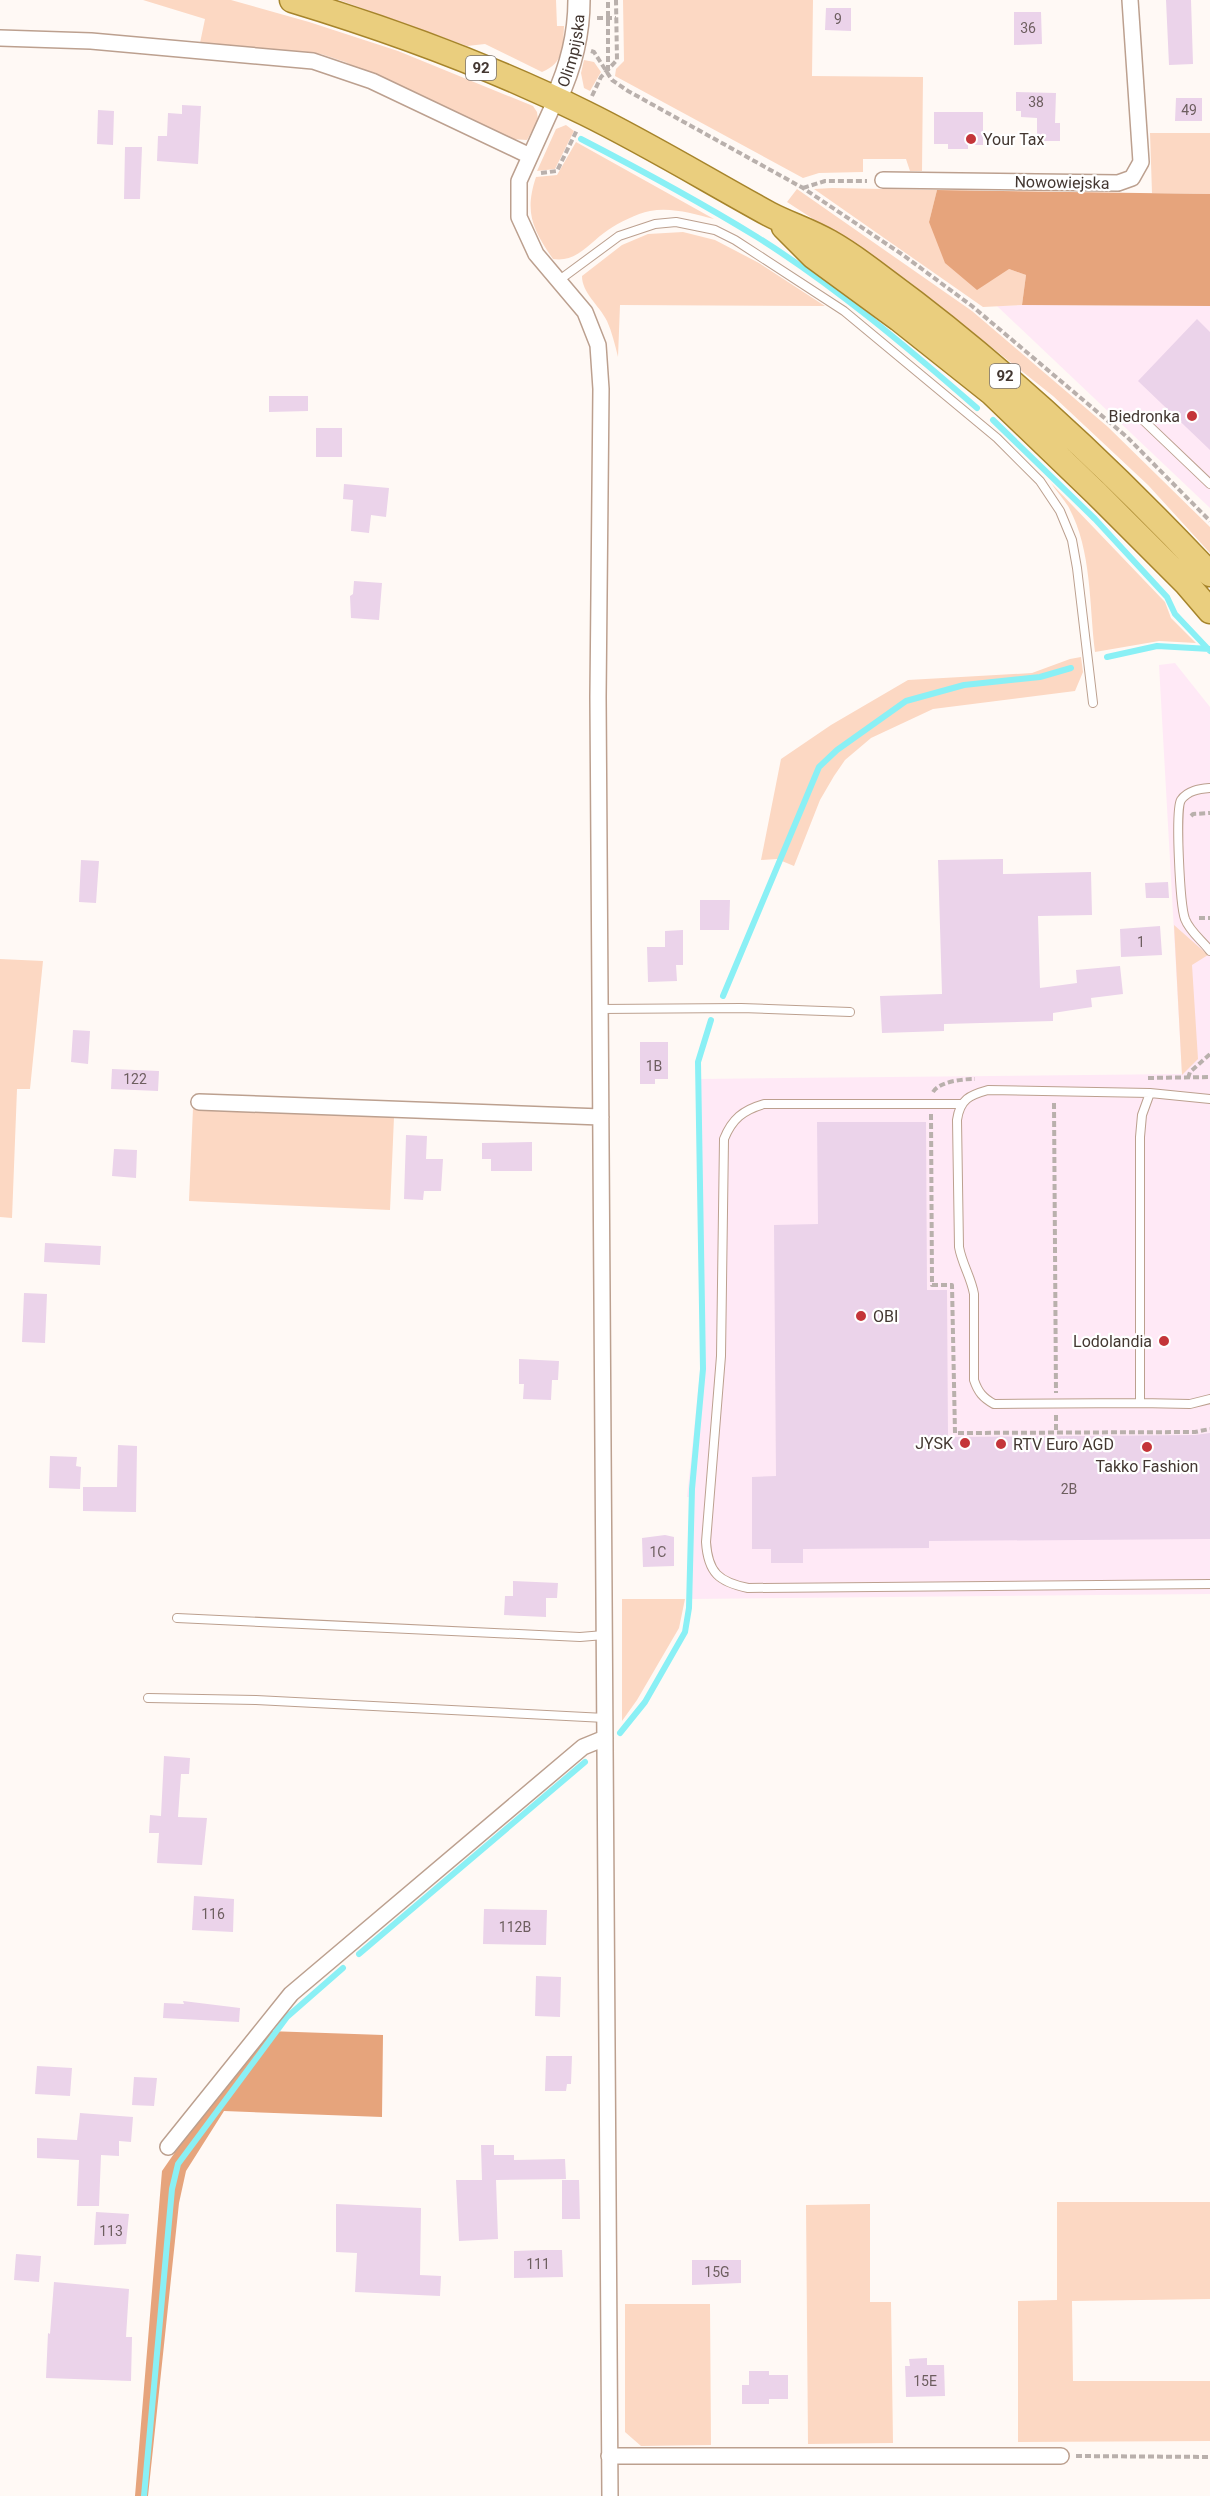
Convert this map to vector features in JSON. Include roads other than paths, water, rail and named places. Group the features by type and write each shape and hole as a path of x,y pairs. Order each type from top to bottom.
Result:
{"main road":[{"name":"92","path":"292,0 405,38 556,99 661,152 771,215 828,241 884,279 991,364 1055,419 1210,574"},
{"name":"92","path":"771,215 813,256 899,319 992,393 1105,501 1186,583 1210,611"}],"street":[{"name":"Olimpijska","path":"556,99 575,47 579,0"},
{"name":"Nowowiejska","path":"883,180 1118,183 1132,178 1141,162 1130,0"},
{"path":"0,38 91,42 313,61 372,81 530,156"},
{"path":"556,99 519,181 519,218 536,254 585,312 598,345 601,389 598,697 610,2496"},
{"path":"198,1102 601,1117"},
{"path":"168,2147 291,1994 583,1747 605,1738"},
{"path":"609,2456 1061,2456"}],"lane":[{"path":"558,281 619,236 634,229 676,222 715,230 735,240 844,311 998,438 1040,481 1060,511 1072,540 1077,568 1093,704"},
{"path":"1144,422 1210,484"},
{"path":"1210,788 1193,790 1186,795 1181,800 1177,819 1183,912 1191,931 1210,951"},
{"path":"600,1009 741,1008 850,1012"},
{"path":"1210,1099 1150,1093 988,1090 970,1095 961,1104 957,1120 959,1247 961,1260 972,1283 974,1294 974,1380 978,1391 986,1400 994,1404 1140,1402 1190,1404 1210,1399"},
{"path":"1140,1402 1140,1137 1142,1115 1150,1093"},
{"path":"961,1104 764,1104 738,1115 728,1127 724,1139 721,1356 706,1542 711,1569 725,1581 748,1588 1210,1584"},
{"path":"177,1618 568,1636 604,1635"},
{"path":"148,1698 256,1700 605,1718"}],"waterway":[{"path":"581,139 692,199 786,256 870,318 977,408"},
{"path":"993,420 1095,519 1167,597 1175,614 1210,651"},
{"path":"1107,657 1157,646 1210,649"},
{"path":"723,996 819,767 837,750 906,701 964,685 1040,677 1071,668"},
{"path":"620,1733 645,1702 685,1632 689,1608 692,1489 703,1369 698,1062 711,1020"},
{"path":"359,1954 585,1762"},
{"path":"144,2496 172,2189 178,2164 287,2017 343,1968"}],"place":[{"name":"Your Tax","path":"971,139"},
{"name":"Biedronka","path":"1192,416"},
{"name":"OBI","path":"861,1316"},
{"name":"Lodolandia","path":"1164,1341"},
{"name":"JYSK","path":"965,1443"},
{"name":"RTV Euro AGD","path":"1001,1444"},
{"name":"Takko Fashion","path":"1147,1447"}]}
